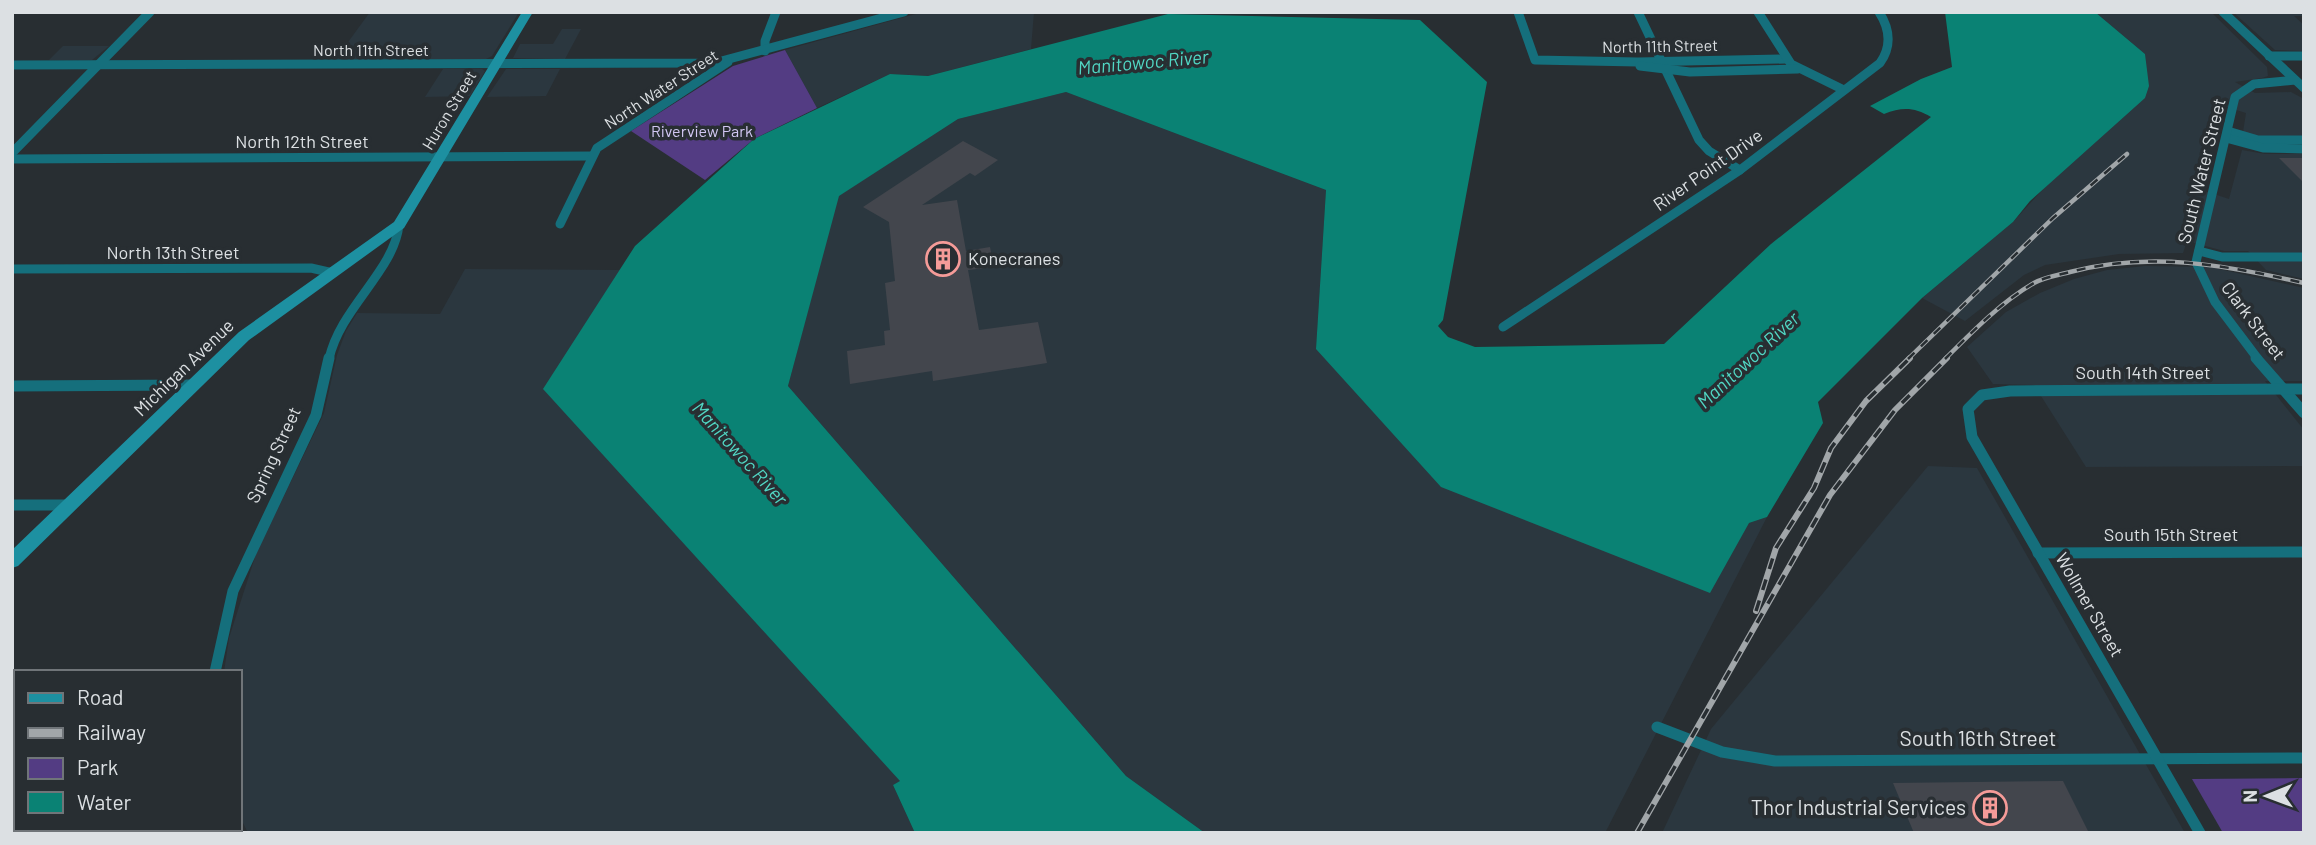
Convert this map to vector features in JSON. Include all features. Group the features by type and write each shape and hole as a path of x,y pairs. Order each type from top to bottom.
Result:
{"street":[{"path":"12,156 150,12"},
{"name":"Huron Street","path":"400,225 528,12"},
{"path":"765,51 765,41 775,12"},
{"name":"North Water Street","path":"560,225 597,148 730,61 904,12"},
{"name":"North 11th Street","path":"1518,12 1535,60 1623,62 1786,59"},
{"path":"1638,12 1699,140 1709,151 1740,170"},
{"path":"1758,12 1786,59 1798,69 1844,90"},
{"name":"River Point Drive","path":"1503,327 1740,170 1886,55 1888,29 1879,12"},
{"path":"2223,12 2303,88"},
{"path":"2269,56 2304,55"},
{"path":"2265,81 2273,74 2269,56"},
{"name":"North 11th Street","path":"12,65 730,61"},
{"name":"North 11th Street","path":"1623,62 1667,71 1798,69"},
{"path":"2249,86 2265,81 2295,80"},
{"name":"South Water Street","path":"2202,281 2196,262 2235,97 2240,90 2249,86 2303,88"},
{"path":"2226,135 2258,140 2304,140"},
{"path":"2226,135 2263,148 2304,149"},
{"name":"North 12th Street","path":"12,156 592,156"},
{"name":"Michigan Avenue","path":"12,561 244,336 400,225"},
{"name":"Spring Street","path":"215,670 233,592 316,415 330,354 340,326 397,243 400,225"},
{"path":"2199,251 2222,257 2304,257"},
{"name":"North 13th Street","path":"12,269 312,268 333,272"},
{"name":"Clark Street","path":"2202,281 2218,308 2304,413"},
{"path":"12,386 193,385"},
{"name":"South 14th Street","path":"1982,395 2010,391 2304,389"},
{"name":"Wollmer Street","path":"1982,395 1968,409 1972,437 2200,833"},
{"path":"12,505 69,505"},
{"name":"South 15th Street","path":"2038,553 2304,552"},
{"name":"South 16th Street","path":"1657,727 1722,752 1775,761 2304,758"}],"shaded area":[{"path":"370,12 519,12 492,56 486,59 335,60"},
{"path":"923,12 1034,12 1031,49 928,76 890,74 817,108 785,50"},
{"path":"2095,12 2211,12 2267,67 2268,76 2235,82 2255,93 2291,92 2304,99 2304,137 2260,137 2243,132 2246,113 2221,105 2199,189 2229,199 2242,150 2265,154 2304,154 2304,279 2266,270 2248,251 2224,251 2187,241 2183,253 2119,254 2045,265 2024,275 1965,321 1922,298 2013,222 2146,77 2145,54"},
{"path":"2233,12 2304,12 2304,16 2294,16 2304,25 2304,51 2275,50"},
{"path":"562,29 581,29 565,59 513,58 520,44 553,44"},
{"path":"63,46 109,46 92,60 49,60"},
{"path":"443,69 485,71 470,96 425,97"},
{"path":"506,69 560,69 546,96 487,97"},
{"path":"1066,92 1326,190 1316,349 1749,523 1767,517 1605,833 1205,833 1126,776 788,386 838,196 958,119"},
{"path":"2145,266 2210,267 2304,288 2304,381 2265,381 2304,430 2304,466 2086,467 2034,385 1993,384 1967,347 2006,312 2040,293 2074,279 2107,270"},
{"path":"465,269 620,270 544,389 901,781 893,785 915,833 248,833 242,821 242,670 224,670 229,638 256,554 324,413 337,355 346,331 357,313 440,314"},
{"path":"1928,466 1977,468 2185,833 1662,833 1711,729"}],"green space":[{"name":"Riverview Park","path":"785,50 817,108 754,139 705,180 631,131 733,66"},
{"path":"2304,778 2304,833 2223,833 2192,779"}],"water":[{"name":"Manitowoc River","path":"1945,12 2095,12 2145,54 2149,86 2145,98 2030,201 2013,222 1922,298 1818,402 1823,423 1767,517 1749,523 1710,593 1441,487 1316,349 1326,190 1066,92 958,119 839,196 788,386 1126,776 1205,833 915,833 893,785 900,781 543,389 635,246 754,139 890,74 928,76 1168,14 1420,20 1487,82 1443,320 1438,326 1448,337 1475,347 1664,344 1771,244 1931,117 1908,109 1884,114 1870,106 1921,79 1952,67"}],"building":[{"name":"Konecranes","path":"963,141 998,160 975,176 970,173 922,205 957,200 966,251 990,247 994,267 968,270 979,330 1038,322 1047,363 933,381 932,371 850,384 847,351 885,345 884,331 890,330 885,283 895,281 889,222 863,207"},
{"path":"2279,158 2304,158 2304,183"},
{"name":"Thor Industrial Services","path":"2063,781 2089,833 1914,833 1893,783"}],"railway":[{"path":"1908,359 2053,218 2127,154"},
{"path":"1945,359 2010,299 2034,283 2070,272 2130,262 2188,263 2304,283"},
{"path":"1756,611 1776,548 1814,488 1831,448 1866,401 1910,358"},
{"path":"1637,833 1830,495 1895,410 1947,358"}],"place":[{"name":"Konecranes","path":"943,259"},
{"name":"Thor Industrial Services","path":"1990,808"}]}
